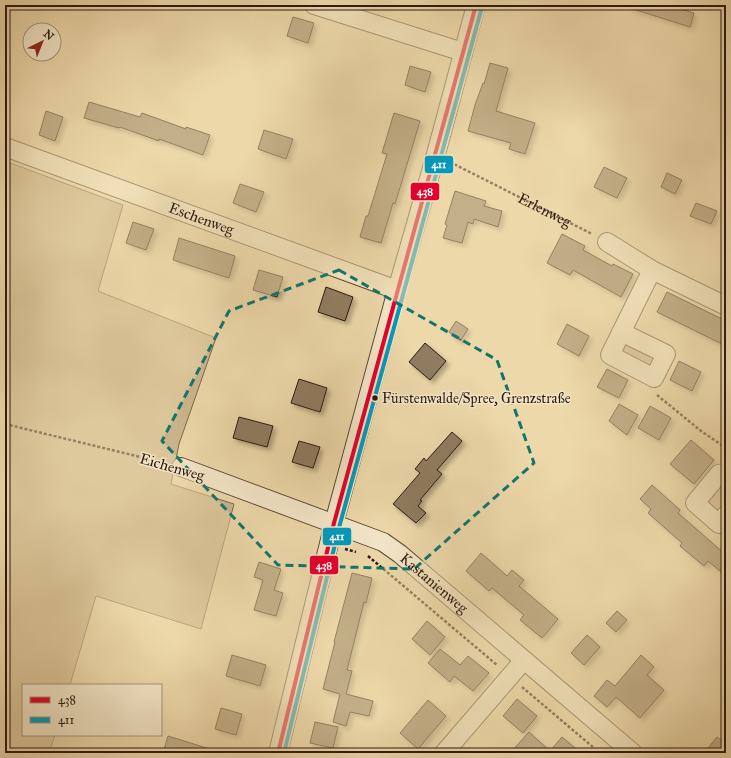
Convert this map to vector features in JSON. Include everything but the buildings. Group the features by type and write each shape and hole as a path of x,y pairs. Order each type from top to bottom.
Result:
{"street":[{"path":"314,5 463,52"},
{"path":"278,753 334,523 476,5"},
{"name":"Eschenweg","path":"5,147 397,290"},
{"path":"607,242 652,270 726,306"},
{"path":"621,332 666,354 654,378 610,355 621,332 652,270"},
{"name":"Eichenweg","path":"181,467 334,523"},
{"path":"726,473 719,474 695,503 719,524 726,516"},
{"name":"Kastanienweg","path":"334,523 383,542 389,546 633,753"},
{"path":"444,753 524,660"}],"path":[{"name":"Erlenweg","path":"436,154 607,242"},
{"path":"654,378 653,392 701,431 726,448"},
{"name":"Eichenweg","path":"5,424 181,467"},
{"path":"329,545 359,553"},
{"path":"366,555 600,753"}],"highlighted area":[{"path":"339,270 497,360 534,463 414,569 278,565 162,441 229,311"}],"shaded area":[{"path":"5,161 123,205 98,291 216,338 179,444 171,484 234,504 201,629 96,596 70,684 22,684 22,736 55,736 49,753 5,753"},
{"path":"626,342 652,355 654,359 651,364 646,366 622,353 622,343"},
{"path":"726,479 726,506 723,509 712,511 708,506 707,496"}],"transit line":[{"name":"438","path":"278,753 334,523 476,5"},
{"name":"411","path":"284,753 340,524 482,7"}],"place":[{"name":"Fürstenwalde/Spree, Grenzstraße","path":"375,398"}]}
